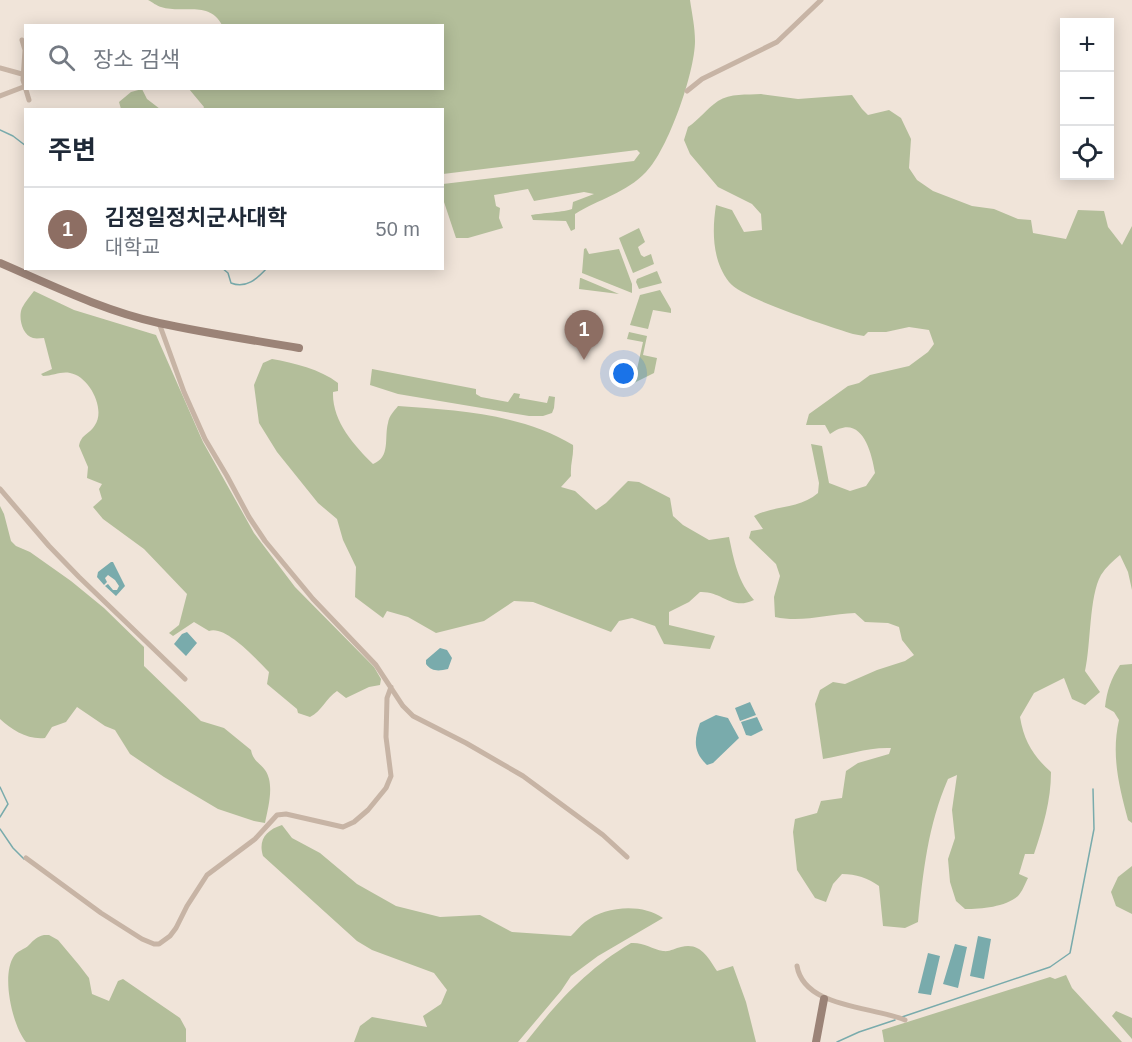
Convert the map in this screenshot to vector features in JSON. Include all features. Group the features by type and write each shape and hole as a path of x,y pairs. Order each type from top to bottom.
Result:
{"street":[{"path":"687,91 702,79 777,42 821,0"},
{"path":"22,40 24,47"},
{"path":"24,58 22,74 24,83"},
{"path":"0,68 22,74"},
{"path":"0,96 24,87"},
{"path":"26,90 29,100"},
{"path":"0,263 127,314 159,323 299,348"},
{"path":"159,323 184,392 205,440 228,476 249,517 265,541 313,599 376,665 403,706 413,717 517,772 603,835 627,857"},
{"path":"0,489 79,577 185,679"},
{"path":"26,858 109,918 142,939 159,944 176,928 207,875 255,839 277,815 286,814 343,826 354,822 368,810 386,788 391,776 386,737 387,698 391,687"},
{"path":"797,966 801,981 824,999 878,1011 905,1020"},
{"path":"816,1042 824,999"}],"green space":[{"path":"148,0 690,0 694,26 694,55 679,110 663,147 654,161 646,172 630,185 575,214 575,229 571,231 566,221 533,220 531,215 572,209 573,202 594,194 584,192 534,201 528,189 494,195 496,206 500,208 499,218 503,228 468,238 456,238 444,202 444,184 634,161 640,153 637,150 444,174 444,108 204,108 190,90 444,90 444,24 221,24 217,17 203,10 169,9"},
{"path":"142,90 147,99 159,108 121,108 119,102 131,92"},
{"path":"761,94 798,99 852,95 868,115 889,110 901,118 911,139 909,168 917,180 933,191 972,206 994,209 1018,219 1031,220 1033,233 1066,239 1078,210 1104,211 1108,227 1122,245 1132,226 1132,590 1128,572 1120,555 1101,575 1092,608 1085,671 1100,692 1085,705 1072,699 1064,678 1034,693 1020,717 1030,748 1051,772 1050,793 1043,824 1034,854 1025,854 1019,874 1028,878 1019,894 1007,903 986,908 965,909 956,901 950,882 948,859 955,838 952,810 957,775 948,779 931,831 924,867 918,922 905,928 883,926 879,886 862,877 842,874 833,884 826,902 815,898 797,870 793,832 795,819 817,813 821,801 842,798 846,771 858,763 889,754 891,748 865,750 823,759 815,704 820,690 833,682 845,684 905,661 914,655 902,640 899,627 888,623 865,622 855,613 805,619 775,617 774,597 780,576 776,564 749,538 751,531 763,529 754,516 803,502 818,493 819,483 811,444 822,446 829,483 850,491 866,486 875,473 867,444 862,436 849,427 840,428 830,434 825,425 806,425 809,414 848,386 859,383 870,375 909,366 928,352 934,344 929,330 909,327 886,332 868,332 864,336 853,334 768,304 737,289 729,282 716,255 714,225 716,205 732,210 744,232 762,230 761,214 752,204 718,187 690,154 684,140 688,127 723,98"},
{"path":"639,228 645,242 638,247 641,255 644,257 651,254 654,264 633,273 619,238"},
{"path":"586,248 589,254 619,249 632,284 632,293 582,273 584,249"},
{"path":"657,271 662,283 639,289 637,279"},
{"path":"581,278 619,294 579,289"},
{"path":"660,290 671,313 653,310 648,329 630,325 640,295"},
{"path":"34,291 74,310 156,335 203,442 254,533 295,587 374,667 381,679 380,685 369,687 346,698 337,691 310,717 298,713 297,709 267,684 269,672 249,652 224,633 209,631 194,622 173,636 169,633 179,625 187,594 144,549 103,519 93,507 102,499 99,489 102,484 87,478 88,467 79,446 98,418 97,402 89,387 77,375 67,373 43,376 41,374 52,369 44,338 29,336 21,321 22,308"},
{"path":"629,332 647,336 643,355 657,358 654,373 634,383 643,342 627,339"},
{"path":"272,359 315,370 338,383 338,391 333,392 340,423 352,441 373,464 379,461 385,452 389,420 398,406 443,409 511,420 532,426 573,445 571,476 561,487 575,491 596,510 628,481 639,482 670,498 673,516 683,525 709,540 729,537 740,578 754,600 739,603 715,594 700,592 689,602 669,612 669,625 715,636 710,649 664,644 655,626 632,618 619,621 611,632 533,602 514,601 484,621 436,633 408,617 387,611 383,618 355,597 356,567 343,540 337,519 318,503 277,452 259,423 254,385 263,363"},
{"path":"372,369 476,389 476,394 481,397 508,402 514,393 520,394 519,398 547,403 549,396 555,397 554,408 552,413 543,416 529,416 398,394 370,385"},
{"path":"0,506 11,541 16,546 30,552 104,608 144,647 144,666 201,721 224,728 251,750 255,759 265,770 270,782 265,823 218,809 164,777 130,754 115,730 77,707 66,722 52,727 45,738 21,733 0,719"},
{"path":"1132,664 1132,823 1128,820 1117,770 1116,746 1119,720 1114,712 1105,707 1110,685 1120,665"},
{"path":"282,825 292,838 320,853 357,884 396,906 440,917 480,915 512,932 571,936 593,917 613,910 634,908 663,918 598,956 571,976 518,1042 354,1042 360,1026 372,1017 427,1027 423,1016 441,1004 447,990 434,973 372,950 357,941 263,856 262,845 265,836"},
{"path":"1132,866 1132,914 1116,906 1111,892 1118,877"},
{"path":"44,935 58,940 79,965 89,978 92,994 109,1001 118,981 123,979 180,1018 186,1029 186,1042 26,1042 16,1024 10,1000 8,975 14,956"},
{"path":"631,943 666,951 693,947 703,952 717,971 733,966 746,1002 756,1042 526,1042 586,975"},
{"path":"1066,975 1072,988 1122,1042 884,1042 882,1030 1050,977 1055,979"},
{"path":"1116,1011 1132,1018 1132,1039 1112,1016"}],"water":[{"path":"111,562 125,586 116,596 105,586 108,584 113,590 117,590 119,586 115,580 108,575 104,585 97,577 98,572"},
{"path":"187,632 197,643 186,656 174,644 182,634"},
{"path":"440,648 447,650 452,658 448,669 433,670 428,667 426,660"},
{"path":"750,702 756,715 740,721 735,708"},
{"path":"716,715 728,718 739,738 713,763 707,765 697,750 697,735 700,723"},
{"path":"757,717 763,730 751,736 746,735 741,722"},
{"path":"978,936 991,939 984,979 970,976"},
{"path":"955,944 967,947 958,988 943,984"},
{"path":"928,953 940,956 931,995 918,993"}],"waterway":[{"path":"0,130 24,144"},
{"path":"224,270 228,273 231,283 236,285 246,284 265,270"},
{"path":"0,787 8,804 0,817"},
{"path":"902,1017 1050,967 1070,953 1094,829 1093,789"},
{"path":"0,829 24,859"},
{"path":"837,1042 895,1020"}],"place":[{"name":"김정일정치군사대학","path":"584,360"}]}
